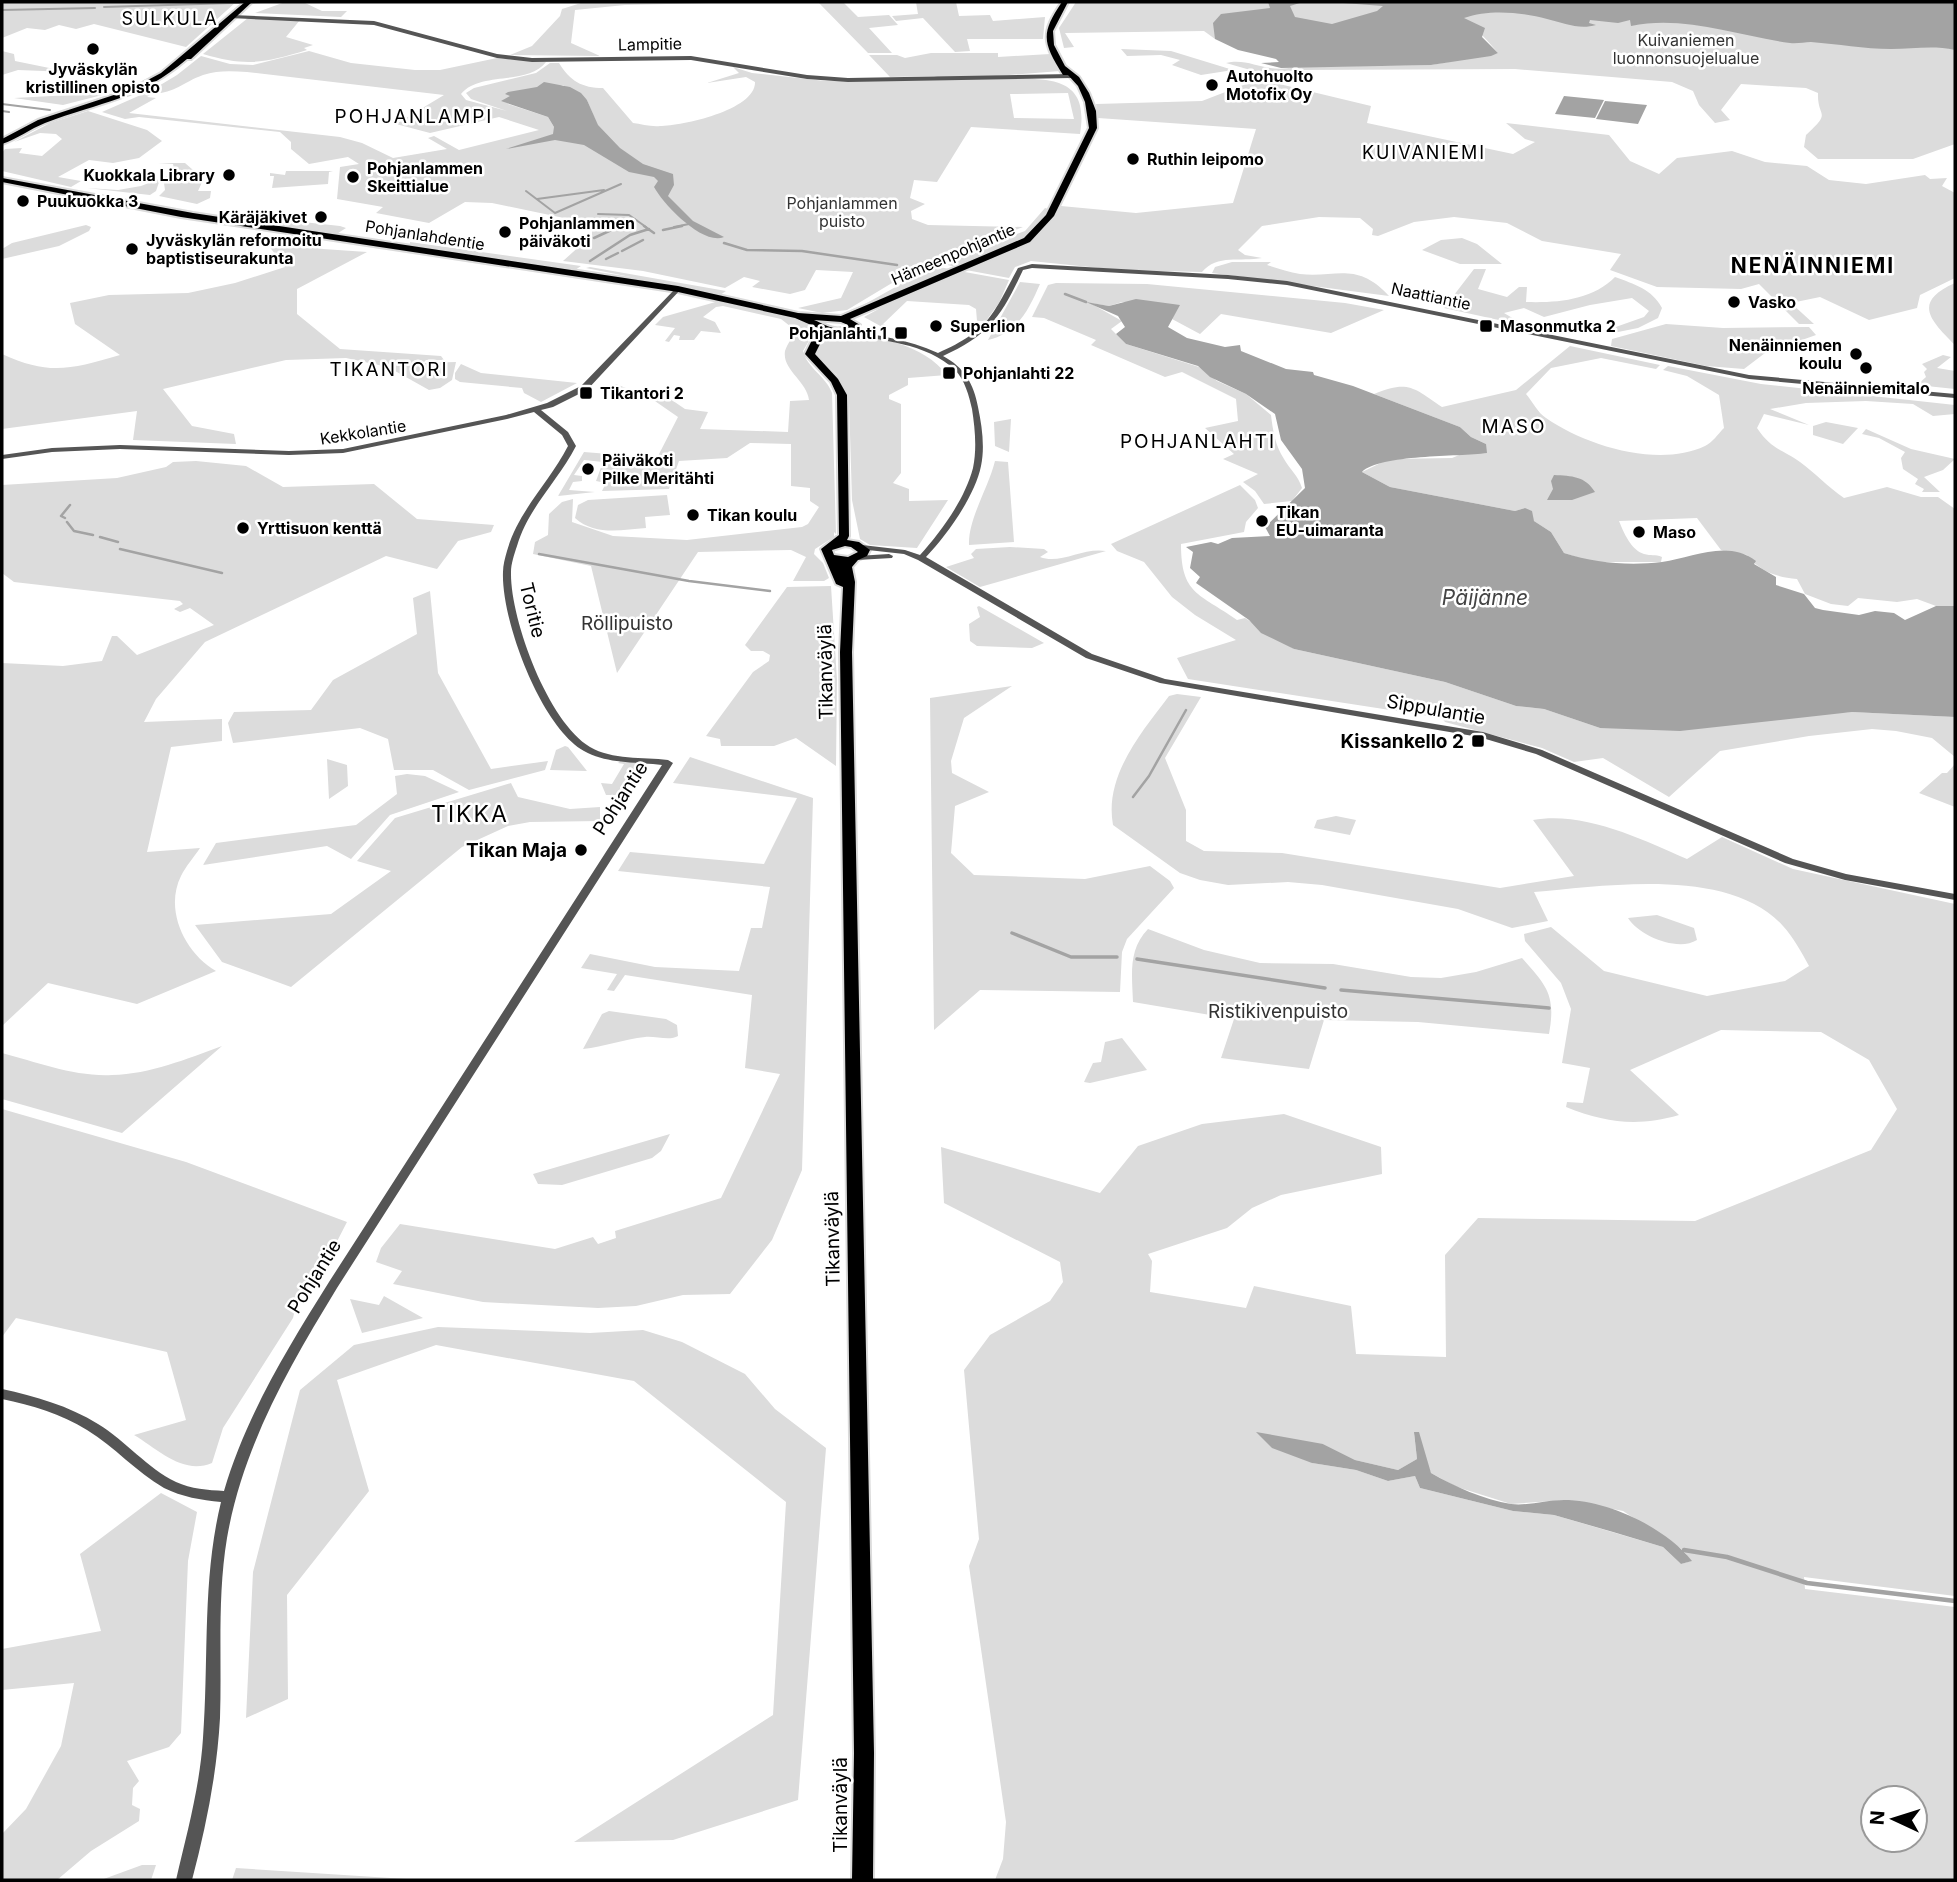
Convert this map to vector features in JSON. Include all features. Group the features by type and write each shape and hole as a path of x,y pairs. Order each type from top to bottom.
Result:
{"main road":[{"name":"Hämeenpohjantie","path":"823,327 923,281 1012,248 1037,232 1050,216 1093,128 1091,105 1084,90 1052,50 1048,32 1054,16 1065,2"},
{"path":"2,142 41,122 150,82 183,59 241,9"},
{"name":"Pohjanlahdentie","path":"2,180 204,218 673,289 798,316 837,319 855,325"},
{"name":"Hämeenpohjantie","path":"842,332 855,325 871,306"},
{"name":"Pohjanlahdentie","path":"798,316 842,332"},
{"path":"814,341 823,327"},
{"path":"814,341 842,332"},
{"name":"Tikanväylä","path":"814,341 811,348 812,359 831,375 842,395 844,536 826,549 825,553 831,558 846,596"},
{"name":"Tikanväylä","path":"845,502 857,552 846,567 849,582 846,596 864,1753 862,1880"},
{"path":"837,543 857,552"},
{"path":"831,558 857,552"}],"street":[{"name":"Lampitie","path":"241,9 374,23 497,56 532,60 691,58 807,77 848,80 1071,76"},
{"name":"Naattiantie","path":"940,355 973,339 990,325 1020,269 1032,266 1228,276 1287,283 1749,377 1955,396"},
{"name":"Kekkolantie","path":"2,457 52,450 120,447 289,453 343,452 536,410 584,388 673,289"},
{"path":"855,325 897,336 930,352"},
{"path":"842,332 891,339 940,355 956,367 973,393 978,465 964,495 918,557 857,552"},
{"name":"Toritie","path":"536,410 565,435 572,446 517,534 507,574 513,612 533,678 552,713 584,748 668,763"},
{"name":"Sippulantie","path":"918,557 1089,656 1133,672 1163,681 1433,725 1511,743 1539,752 1789,861 1845,877 1955,897"},
{"name":"Pohjantie","path":"184,1880 206,1782 212,1722 219,1540 229,1497 257,1415 289,1354 668,763"},
{"path":"2,1394 58,1409 102,1433 147,1471 172,1487 198,1496 229,1497"}],"green space":[{"path":"2,2 236,2 186,47 94,24 76,29 59,25 45,30 27,28 2,38"},
{"path":"285,2 303,2 322,11 347,11 341,17 255,13"},
{"path":"576,2 710,3 625,5 575,10 571,43 600,56 510,55 532,46 560,16 562,9 581,3"},
{"path":"818,2 843,2 858,17 889,15 898,25 869,28 892,53 868,53"},
{"path":"916,2 956,2 959,16 990,15 993,21 1045,17 1043,39 967,39 970,51 955,52 923,18 896,21 892,16 918,14"},
{"path":"1076,2 1446,2 1353,30 1217,30 1215,39 1204,31 1065,33 1074,47 1064,48 1059,28"},
{"name":"Kuivaniemen luonnonsuojelualue","path":"1450,8 1955,34 1955,144 1913,159 1818,159 1804,147 1806,135 1819,122 1822,114 1818,93 1806,88 1741,84 1721,110 1730,120 1715,123 1699,105 1693,91 1672,82 1515,69 1294,70 1278,78 1226,63 1242,62 1284,69 1431,65 1498,53 1476,29"},
{"path":"248,18 300,20 286,37 313,45 304,48 307,50 255,62 232,61 203,54"},
{"path":"1121,49 1171,51 1233,70 1201,75 1172,65 1180,60 1161,55 1127,56"},
{"path":"2,51 14,54 15,61 69,72 18,70 2,75"},
{"name":"Pohjanlammen puisto","path":"309,51 351,63 415,70 440,70 497,58 546,62 528,74 480,83 461,94 466,100 507,111 471,99 466,93 474,88 536,73 550,63 559,63 577,82 589,87 603,88 633,123 657,126 700,119 744,101 752,92 755,82 746,77 707,83 739,73 733,67 752,73 825,81 948,80 934,76 890,77 869,55 897,55 905,58 931,53 998,53 998,57 1050,54 1060,71 984,77 1037,79 1067,87 1076,96 1081,112 1080,134 971,127 937,182 914,180 910,198 925,204 911,211 912,219 928,225 1023,227 917,268 847,310 822,313 798,308 841,298 853,272 816,270 805,290 790,294 752,287 760,281 744,277 725,288 643,271 563,261 592,235 592,230 583,222 492,203 465,202 429,223 376,213 383,207 337,199 340,167 359,164 348,157 309,164 291,149 291,142 280,132 139,117 125,119 102,112 143,94 150,95 147,97 156,98 129,113 340,137 362,143 393,158 447,149 428,138 434,136 459,150 539,130 499,117 430,133 396,124 444,95 247,72 209,73 170,91 147,93 177,75 201,56 230,64 253,65","holes":["563,85 587,100 597,124 576,131 554,127 548,117 508,104","1068,93 1074,119 1014,118 1010,94"]},
{"path":"1259,79 1371,106 1367,123 1513,154 1535,142 1525,139 1506,123 1609,135 1630,161 1659,174 1677,158 1732,151 1765,162 1807,166 1829,180 1866,184 1925,175 1930,179 1947,178 1942,186 1955,193 1955,278 1920,295 1917,308 1869,320 1820,297 1791,303 1814,324 1799,324 1759,284 1741,289 1657,287 1610,270 1621,254 1542,241 1507,223 1454,217 1414,222 1378,236 1372,235 1373,229 1360,218 1319,217 1262,226 1238,250 1245,255 1262,258 1222,261 1208,266 1202,272 1119,270 1031,261 1015,267 1009,278 966,270 1032,239 1053,219 1061,206 1136,213 1233,203 1256,129 1098,118 1096,104 1202,101"},
{"path":"109,93 63,105 14,98"},
{"path":"88,111 147,130 162,141 139,158 113,163 89,160 58,177 81,181 71,187 2,171 2,153 5,149 22,148 19,153 42,156 62,139 56,134 40,133 14,142 50,123"},
{"path":"158,163 185,163 193,170 159,182 156,191 150,195 87,188 118,190 141,186 175,173 173,164"},
{"path":"286,171 333,171 329,172 328,184 272,188 274,176 270,176 270,173 285,175"},
{"path":"196,174 204,178 198,191 211,191 210,198 197,204 159,196 165,190 164,183"},
{"path":"1045,208 1048,209 1036,230 1023,238 957,267 938,263 1025,231"},
{"path":"229,214 346,228 335,235 220,216"},
{"path":"86,225 91,227 89,231 59,246 2,259 2,249 12,243"},
{"path":"262,237 323,249 367,252 297,289 297,314 340,349 441,356 444,360 426,360 423,363 456,362 452,380 440,388 429,390 388,367 346,358 286,360 163,389 192,426 234,434 236,444 133,440 137,411 2,429 2,354 48,368 74,367 120,355 75,324 70,303 109,295 188,293 235,283 285,267"},
{"path":"1462,238 1477,244 1502,264 1460,264 1422,250 1441,240"},
{"path":"410,242 581,266 572,272 410,246"},
{"path":"1232,262 1271,262 1267,265 1300,274 1356,275 1367,278 1389,296 1212,273 1215,267"},
{"path":"933,266 950,269 849,313"},
{"path":"586,268 726,291 720,295"},
{"path":"1474,269 1486,269 1478,289 1507,297 1519,287 1527,287 1526,302 1550,302 1585,295 1606,285 1615,277 1648,292 1662,308 1658,318 1638,328 1613,333 1610,329 1644,317 1649,311 1632,298 1544,317 1524,308 1504,313 1526,326 1444,308"},
{"path":"959,271 1009,280 999,303 986,321 977,321 976,309 969,305 907,301 883,324 888,326 884,328 864,317 926,283"},
{"path":"1020,282 1040,284 1027,311 1007,332 988,340"},
{"path":"1955,283 1955,345 1933,319 1930,304 1933,297"},
{"path":"1147,284 1345,303 1384,310 1331,333 1221,314 1200,334 1172,319 1179,306 1122,302 1109,306 1090,303 1122,321 1111,329 1126,344 1199,367 1217,381 1246,394 1271,415 1278,448 1302,488 1292,501 1264,504 1255,491 1243,482 1258,474 1223,459 1234,454 1205,428 1238,421 1236,399 1182,372 1165,377 1091,345 1096,340 1044,318 1032,317 1048,285"},
{"name":"Röllipuisto","path":"719,301 814,323 817,327 803,351 808,362 832,393 836,534 834,532 834,537 815,549 814,554 823,563 829,578 824,581 793,581 806,557 791,550 698,552 617,673 591,566 533,554 535,542 548,535 549,514 562,502 573,499 572,522 613,536 687,540 802,527 808,524 819,507 810,501 810,488 791,486 791,444 750,443 727,458 679,461 669,489 602,491 606,483 596,481 603,462 584,460 574,475 582,476 582,481 573,482 569,490 595,492 558,496 584,452 657,458 678,417 652,399 614,388 616,384 633,391 657,390 685,409 708,412 700,429 788,432 790,401 809,400 804,387 785,358 786,348 795,330 781,319 723,306 716,307 703,317 715,322 721,333 701,331 694,340 679,340 680,336 674,335 669,342 665,341 675,328 655,325 663,317"},
{"path":"1666,324 1723,328 1809,327 1816,335 1765,353 1744,369 1706,366 1611,346 1612,339"},
{"path":"838,334 867,336 898,343 925,356 947,375 908,378 908,385 889,395 889,399 901,404 901,473 893,483 909,489 909,501 948,500 917,548 870,545 860,539 852,500 849,401 837,375 816,354 820,342"},
{"path":"1570,346 1660,365 1656,369 1601,358 1551,368 1526,394 1543,416 1562,428 1623,451 1666,455 1687,452 1708,445 1724,428 1719,395 1687,376 1663,370 1668,366 1761,384 1955,405 1955,414 1933,416 1913,404 1866,401 1806,403 1770,409 1809,425 1764,414 1757,428 1772,445 1800,462 1844,498 1887,487 1921,497 1938,497 1955,509 1955,606 1936,606 1917,599 1897,602 1858,598 1848,606 1831,604 1805,594 1797,579 1769,573 1757,566 1747,555 1721,550 1697,518 1619,521 1635,549 1644,554 1662,557 1661,562 1592,562 1564,553 1551,532 1534,521 1525,508 1515,511 1390,487 1362,472 1389,459 1452,458 1486,444 1471,437 1460,427 1374,394 1395,387 1410,388 1442,407 1516,390"},
{"path":"1943,355 1951,357 1937,368 1955,371 1955,389 1917,385 1926,377 1924,372 1927,369 1922,364"},
{"path":"461,364 481,373 577,383 541,402 524,393 522,388 460,382 455,379 455,373"},
{"path":"1011,419 1009,452 995,446 994,422"},
{"path":"1826,422 1858,428 1843,444 1813,435 1813,426"},
{"path":"1866,429 1911,449 1955,459 1943,470 1924,477 1940,492 1922,492 1924,489 1915,484 1918,479 1903,469 1901,458 1905,452 1879,438 1862,434"},
{"path":"196,461 246,466 283,487 374,484 417,519 494,525 491,532 458,541 437,569 386,556 205,642 156,699 144,722 222,719 222,741 171,747 147,852 200,848 183,872 176,889 176,916 180,930 195,953 216,971 137,1004 48,983 2,1026 2,663 63,666 102,661 112,636 117,636 137,655 214,625 190,608 180,612 174,609 183,604 180,601 14,582 2,573 2,485 117,478 166,467 173,462"},
{"path":"995,461 1008,462 1014,542 969,545 975,514"},
{"path":"1240,485 1255,500 1258,508 1246,522 1244,532 1181,544 1184,574 1203,598 1237,620 1245,618 1294,649 1445,682 1516,706 1544,709 1600,728 1852,712 1955,717 1955,757 1932,738 1896,731 1872,729 1809,736 1720,751 1669,797 1603,758 1574,762 1542,748 1445,722 1442,718 1188,679 1177,658 1236,640 1195,615 1172,597 1144,562 1117,551 1111,544"},
{"path":"667,495 670,515 645,517 646,528 600,530 575,518 578,505 588,500"},
{"path":"976,549 1044,549 1048,552 1040,557 1048,559 1089,551 1106,551 980,587 946,567 974,558 971,554"},
{"path":"831,586 837,680 836,766 796,738 774,746 721,746 720,739 706,736 753,672 769,661 770,655 763,651 751,651 745,645 787,587"},
{"path":"430,591 438,673 491,769 548,761 545,770 469,790 433,770 394,770 388,739 360,728 233,743 228,723 234,712 311,710 333,680 417,634 413,598"},
{"path":"979,606 1044,643 1032,648 977,646 970,641 969,624 980,617"},
{"path":"1012,686 964,718 951,761 952,773 989,792 955,806 951,853 974,875 1085,879 1150,866 1170,881 1174,888 1127,939 1122,952 1120,992 980,990 934,1030 930,698"},
{"path":"1177,694 1201,697 1165,758 1186,810 1186,841 1204,851 1282,853 1500,888 1574,876 1533,820 1572,819 1612,829 1687,859 1722,837 1793,869 1955,904 1955,1596 1804,1577 1805,1589 1955,1607 1955,1880 995,1880 1003,1859 1006,1822 969,1566 979,1539 964,1370 990,1335 1050,1301 1063,1282 1060,1262 944,1203 941,1147 1100,1193 1138,1146 1202,1124 1284,1114 1381,1147 1382,1174 1281,1195 1252,1208 1227,1228 1148,1254 1152,1261 1150,1292 1246,1308 1254,1286 1351,1306 1356,1354 1446,1357 1445,1255 1478,1218 1695,1221 1871,1150 1897,1109 1869,1060 1821,1032 1721,1030 1630,1070 1679,1115 1636,1122 1595,1117 1566,1107 1567,1102 1583,1103 1590,1068 1562,1063 1571,1009 1561,983 1525,941 1524,934 1551,927 1604,971 1707,996 1785,981 1809,966 1787,930 1760,907 1731,895 1699,887 1665,884 1595,886 1534,892 1548,921 1512,928 1458,909 1322,885 1288,882 1228,885 1200,880 1180,873 1113,825 1114,789 1119,772 1147,725 1169,696","holes":["1414,1433 1431,1473 1457,1487 1511,1504 1567,1500 1623,1511 1683,1550 1691,1561 1681,1564 1663,1547 1554,1515 1513,1511 1420,1488 1415,1476 1388,1481 1356,1470 1312,1463 1323,1444 1355,1460 1398,1470 1417,1459"]},
{"path":"565,746 587,771 550,770 556,750"},
{"path":"690,757 813,798 802,1170 772,1240 730,1294 683,1295 636,1306 598,1308 483,1302 393,1284 402,1271 376,1262 381,1248 400,1224 555,1249 593,1237 598,1244 616,1238 615,1231 721,1198 780,1074 745,1068 752,995 625,975 614,991 607,990 617,974 581,968 590,954 655,967 739,971 751,928 762,928 770,887 618,871 630,852 764,864 797,798 673,783"},
{"path":"327,759 347,765 348,786 329,799"},
{"path":"621,760 648,765 630,795 606,795 601,783 612,784 624,764 618,763"},
{"path":"1955,764 1955,807 1919,793 1942,773 1947,773"},
{"path":"395,776 425,776 459,792 390,815 351,859 327,846 203,865 216,843 356,825 397,794"},
{"path":"511,783 518,797 570,809 600,807 600,821 530,822 508,826 462,847 291,987 222,962 195,925 331,914 391,871 357,861 395,818"},
{"path":"1336,816 1356,820 1350,835 1314,828 1317,820"},
{"path":"1657,915 1694,928 1697,940 1680,944 1660,940 1641,931 1628,918"},
{"name":"Ristikivenpuisto","path":"1148,929 1204,950 1260,963 1333,964 1411,977 1441,978 1476,972 1522,958 1548,992 1551,1010 1549,1034 1418,1022 1324,1020 1309,1069 1221,1058 1234,1019 1133,1002 1134,954"},
{"path":"609,1011 666,1019 677,1025 678,1036 637,1038 583,1049 602,1014"},
{"path":"1122,1038 1147,1070 1090,1083 1084,1082 1093,1063 1101,1062 1105,1042"},
{"path":"222,1046 122,1133 2,1099 2,1053 70,1071 112,1075 154,1069"},
{"path":"2,1109 186,1162 347,1222 330,1255 300,1289 293,1318 223,1428 212,1463 191,1466 181,1463 134,1435 186,1420 167,1352 16,1318 2,1337"},
{"path":"670,1134 661,1151 652,1158 562,1185 538,1184 533,1174"},
{"path":"384,1296 423,1318 362,1333 350,1299 379,1305"},
{"path":"438,1327 590,1333 643,1330 682,1342 745,1374 775,1409 826,1448 798,1800 673,1840 574,1842 773,1715 786,1502 634,1381 436,1345 337,1380 369,1491 287,1595 288,1699 246,1718 253,1572 300,1390 354,1345"},
{"path":"161,1493 197,1512 188,1561 181,1733 169,1747 127,1761 139,1781 133,1788 132,1805 140,1809 139,1821 91,1851 57,1880 2,1880 2,1834 26,1809 61,1746 74,1683 2,1690 2,1649 101,1631 80,1554"},
{"path":"142,1865 156,1865 151,1880 101,1880"},
{"path":"236,1868 422,1880 232,1880"}],"water":[{"path":"1268,2 1303,2 1290,6 1295,17 1332,24 1377,11 1383,6 1330,2 1955,2 1955,50 1931,47 1881,49 1811,42 1793,43 1691,25 1651,23 1631,26 1630,20 1618,23 1590,20 1589,23 1596,25 1578,26 1505,12 1464,18 1485,28 1482,37 1498,53 1491,56 1431,65 1281,68 1261,63 1279,62 1276,59 1238,50 1215,39 1213,23 1221,14 1270,8"},
{"name":"POHJANLAMPI","path":"544,82 570,87 581,93 598,125 620,148 643,164 673,174 674,185 668,196 693,221 724,237 705,235 684,222 654,187 658,181 654,177 629,172 584,145 555,140 506,149 553,134 554,127 548,117 501,101 510,96 505,94 508,92 537,87"},
{"path":"1564,96 1604,100 1595,118 1555,114"},
{"path":"1605,101 1647,105 1638,124 1596,119"},
{"name":"Päijänne","path":"1136,299 1180,305 1168,327 1187,338 1225,347 1240,345 1241,351 1286,369 1313,372 1314,375 1353,386 1460,427 1471,437 1486,444 1487,453 1402,459 1371,466 1362,472 1390,487 1515,511 1525,508 1532,511 1534,521 1551,532 1564,553 1612,563 1637,564 1662,562 1709,552 1733,551 1756,561 1754,564 1776,577 1776,585 1804,594 1815,608 1823,610 1859,615 1875,611 1894,613 1905,620 1936,606 1955,606 1955,717 1852,712 1680,731 1600,728 1544,709 1516,706 1445,682 1294,649 1261,633 1249,620 1196,583 1200,577 1190,568 1193,552 1186,547 1211,542 1218,544 1232,538 1270,536 1265,527 1305,488 1302,469 1281,440 1275,414 1246,394 1210,377 1198,366 1126,344 1116,334 1125,327 1118,316 1086,302 1109,306"},
{"path":"1554,475 1582,480 1595,492 1572,500 1547,500 1553,489 1551,481"},
{"path":"1256,1432 1323,1444 1355,1460 1398,1470 1417,1459 1414,1432 1419,1432 1431,1473 1459,1487 1511,1504 1564,1500 1581,1501 1616,1510 1667,1537 1692,1561 1681,1564 1663,1547 1554,1515 1513,1511 1420,1488 1415,1476 1388,1481 1356,1470 1312,1463 1272,1448"}],"waterway":[{"path":"104,7 265,2"},
{"path":"2,10 95,8"},
{"path":"2,104 50,110"},
{"path":"2,111 9,112"},
{"path":"526,191 555,213 621,184"},
{"path":"537,199 604,190"},
{"path":"598,214 629,215 635,219"},
{"path":"625,224 635,219"},
{"path":"635,219 646,227"},
{"path":"674,227 689,224"},
{"path":"594,238 620,226 617,227"},
{"path":"644,226 649,229"},
{"path":"663,230 682,226"},
{"path":"590,261 630,235 649,229"},
{"path":"649,229 654,233"},
{"path":"622,251 643,240"},
{"path":"724,243 747,250 802,251 897,265"},
{"path":"606,259 618,253"},
{"path":"1065,294 1086,302"},
{"path":"65,518 61,516 70,505"},
{"path":"67,522 74,531 93,535"},
{"path":"100,537 118,542"},
{"path":"120,549 222,573"},
{"path":"539,554 689,581 770,591"},
{"path":"1133,797 1149,776 1186,710"},
{"path":"1012,933 1071,957 1117,957"},
{"path":"1137,959 1325,988"},
{"path":"1341,990 1549,1008"},
{"path":"1684,1550 1727,1557 1807,1583 1955,1601"}],"place":[{"name":"Jyväskylän kristillinen opisto","path":"93,49"},
{"name":"Autohuolto Motofix Oy","path":"1212,85"},
{"name":"Ruthin leipomo","path":"1133,159"},
{"name":"Kuokkala Library","path":"229,175"},
{"name":"Pohjanlammen Skeittialue","path":"353,177"},
{"name":"Puukuokka 3","path":"23,201"},
{"name":"Käräjäkivet","path":"321,217"},
{"name":"Pohjanlammen päiväkoti","path":"505,232"},
{"name":"Jyväskylän reformoitu baptistiseurakunta","path":"132,249"},
{"name":"Vasko","path":"1734,302"},
{"name":"Superlion","path":"936,326"},
{"name":"Masonmutka 2","path":"1486,326"},
{"name":"Pohjanlahti 1","path":"901,333"},
{"name":"Nenäinniemen koulu","path":"1856,354"},
{"name":"Nenäinniemitalo","path":"1866,368"},
{"name":"Pohjanlahti 22","path":"949,373"},
{"name":"Tikantori 2","path":"586,393"},
{"name":"Päiväkoti Pilke Meritähti","path":"588,469"},
{"name":"Tikan koulu","path":"693,515"},
{"name":"Tikan EU-uimaranta","path":"1262,521"},
{"name":"Yrttisuon kenttä","path":"243,528"},
{"name":"Maso","path":"1639,532"},
{"name":"Kissankello 2","path":"1478,741"},
{"name":"Tikan Maja","path":"581,850"}],"district":[{"name":"SULKULA","path":"170,19"},
{"name":"POHJANLAMPI","path":"414,116"},
{"name":"KUIVANIEMI","path":"1424,153"},
{"name":"NENÄINNIEMI","path":"1813,266"},
{"name":"TIKANTORI","path":"389,369"},
{"name":"MASO","path":"1514,426"},
{"name":"POHJANLAHTI","path":"1198,441"},
{"name":"TIKKA","path":"470,814"}]}
